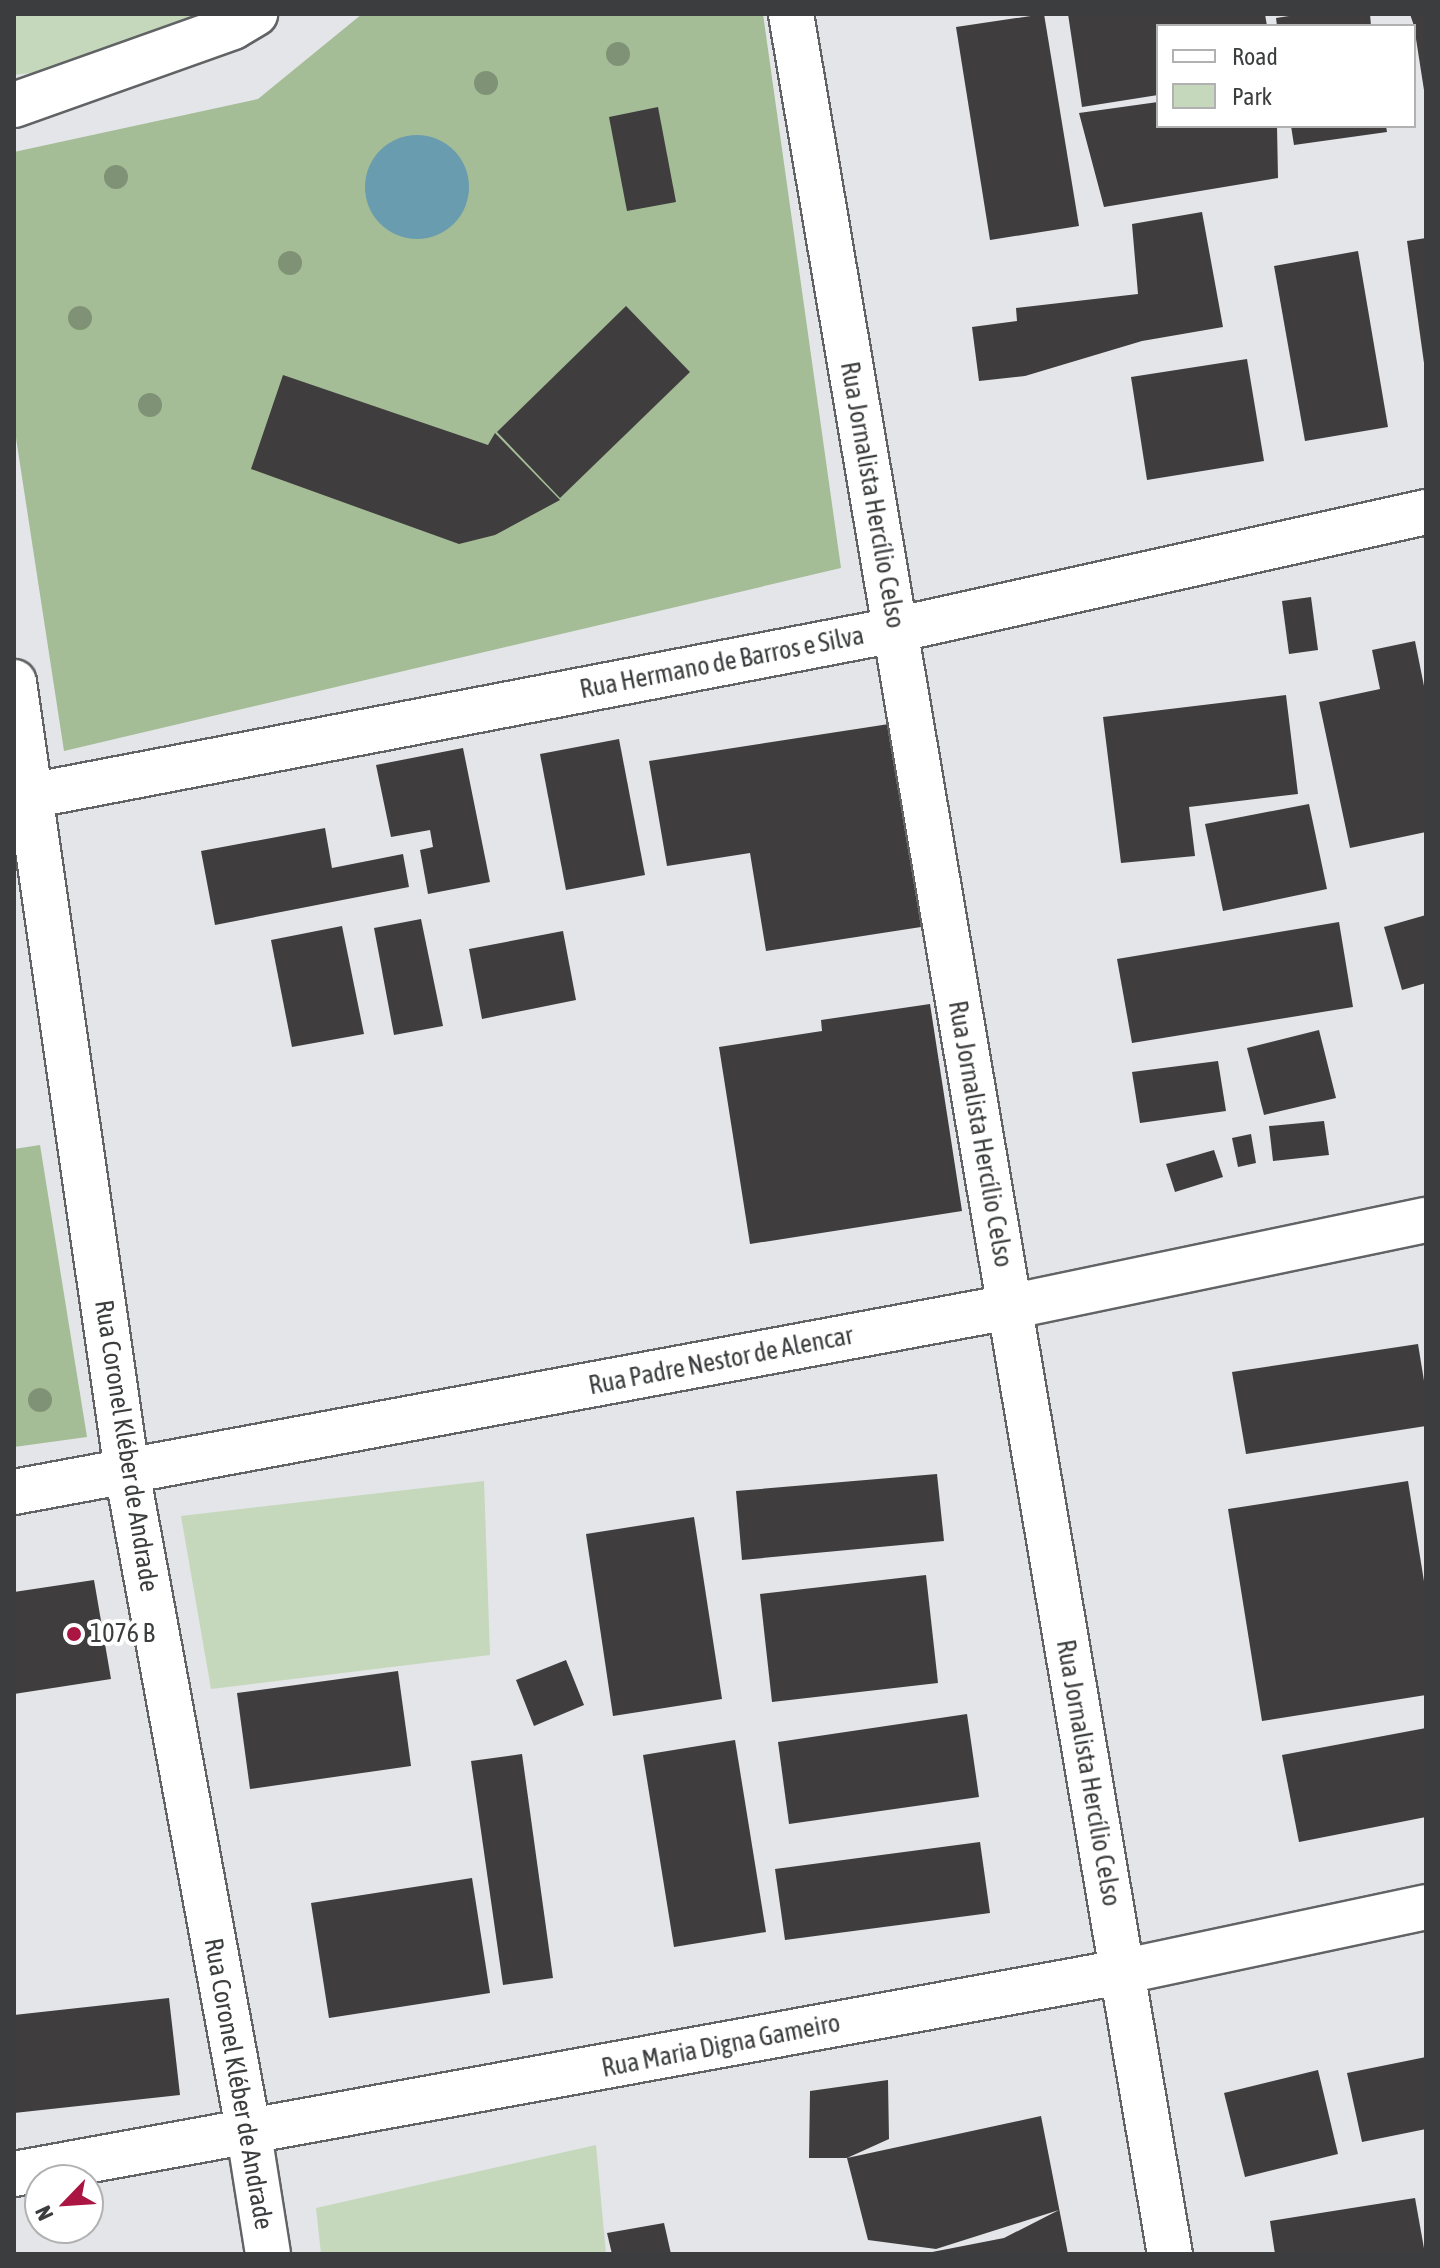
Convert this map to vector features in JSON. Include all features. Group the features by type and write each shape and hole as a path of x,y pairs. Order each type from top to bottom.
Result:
{"street":[{"path":"14,105 233,27 255,14"},
{"name":"Rua Jornalista Hercílio Celso","path":"791,14 1170,2254"},
{"name":"Rua Hermano de Barros e Silva","path":"23,798 895,630 1426,512"},
{"name":"Rua Coronel Kléber de Andrade","path":"14,682 23,798 127,1472 249,2134 268,2254"},
{"name":"Rua Padre Nestor de Alencar","path":"14,1492 1009,1307 1426,1220"},
{"name":"Rua Maria Digna Gameiro","path":"14,2174 215,2135 249,2134 1121,1972 1426,1907"}],"green space":[{"path":"14,14 196,14 133,60 14,75"},
{"path":"362,14 763,14 841,568 64,751 14,425 14,152 258,99"},
{"path":"40,1145 87,1437 14,1447 14,1149"},
{"path":"484,1481 490,1655 211,1689 181,1516"},
{"path":"596,2145 606,2254 321,2254 316,2208"}],"water":[{"path":"417,135 437,139 454,150 465,167 469,187 465,207 454,224 437,235 417,239 397,235 380,224 369,207 365,187 369,167 380,150 397,139"}],"building":[{"path":"1044,14 1079,226 990,240 956,27"},
{"path":"1068,14 1265,14 1267,24 1156,24 1156,95 1082,107"},
{"path":"1302,14 1370,14 1371,24 1277,24 1276,18"},
{"path":"1410,14 1426,14 1426,103 1416,24"},
{"path":"1156,102 1156,128 1277,128 1278,178 1104,207 1079,113"},
{"path":"658,107 676,202 627,211 609,117"},
{"path":"1291,128 1386,128 1387,132 1294,145"},
{"path":"1202,212 1223,327 1142,341 1025,376 979,381 972,327 1017,321 1016,308 1138,294 1132,224"},
{"path":"1426,238 1426,363 1424,363 1407,241"},
{"path":"1358,251 1388,427 1305,441 1274,266"},
{"path":"626,306 690,372 560,498 497,432"},
{"path":"1247,359 1264,461 1147,480 1131,377"},
{"path":"283,375 488,445 495,433 560,500 495,535 459,544 251,469"},
{"path":"1311,597 1318,650 1289,654 1282,601"},
{"path":"1415,641 1426,696 1426,832 1350,848 1319,702 1380,689 1372,650"},
{"path":"1286,695 1298,794 1189,807 1195,856 1121,863 1103,717"},
{"path":"889,724 921,927 766,951 750,853 667,866 649,761"},
{"path":"619,739 645,875 566,890 540,754"},
{"path":"463,748 490,882 428,894 420,850 433,847 430,830 391,837 376,765"},
{"path":"1309,804 1327,889 1223,911 1205,824"},
{"path":"325,828 332,868 403,854 409,887 215,925 201,851"},
{"path":"1426,915 1426,983 1402,990 1384,927"},
{"path":"421,919 443,1026 394,1035 374,928"},
{"path":"1339,922 1353,1007 1132,1043 1117,959"},
{"path":"342,926 364,1034 292,1047 271,940"},
{"path":"563,931 576,1000 482,1019 469,949"},
{"path":"930,1004 962,1211 750,1244 719,1047 822,1031 821,1020"},
{"path":"1319,1030 1336,1098 1264,1115 1247,1048"},
{"path":"1218,1061 1226,1111 1140,1123 1132,1072"},
{"path":"1324,1121 1329,1155 1273,1161 1269,1126"},
{"path":"1251,1134 1256,1163 1238,1167 1232,1138"},
{"path":"1214,1150 1223,1177 1175,1192 1166,1164"},
{"path":"1418,1344 1426,1393 1426,1426 1246,1454 1232,1372"},
{"path":"937,1474 944,1541 742,1560 736,1491"},
{"path":"1408,1481 1426,1594 1426,1695 1262,1721 1228,1509"},
{"path":"694,1517 722,1699 613,1716 586,1534"},
{"path":"926,1575 938,1683 772,1702 760,1594"},
{"name":"1076 B","path":"94,1580 111,1679 14,1694 14,1592"},
{"path":"566,1660 584,1705 534,1726 516,1680"},
{"path":"398,1671 411,1766 250,1789 237,1693"},
{"path":"967,1714 979,1797 789,1824 778,1742"},
{"path":"1426,1728 1426,1817 1299,1842 1282,1755"},
{"path":"735,1740 766,1932 674,1947 643,1755"},
{"path":"522,1754 553,1978 503,1985 471,1761"},
{"path":"980,1842 990,1913 785,1940 775,1869"},
{"path":"472,1878 490,1993 329,2018 311,1903"},
{"path":"169,1998 180,2095 14,2113 14,2015"},
{"path":"1426,2057 1426,2129 1362,2142 1347,2073"},
{"path":"1318,2070 1338,2154 1245,2177 1224,2093"},
{"path":"888,2080 889,2139 847,2158 809,2158 810,2091"},
{"path":"1041,2116 1068,2254 922,2254 1004,2238 1059,2210 936,2249 868,2240 847,2158"},
{"path":"1415,2198 1425,2254 1275,2254 1270,2221"},
{"path":"664,2223 671,2254 612,2254 607,2233"}],"place":[{"name":"1076 B","path":"74,1634"}]}
